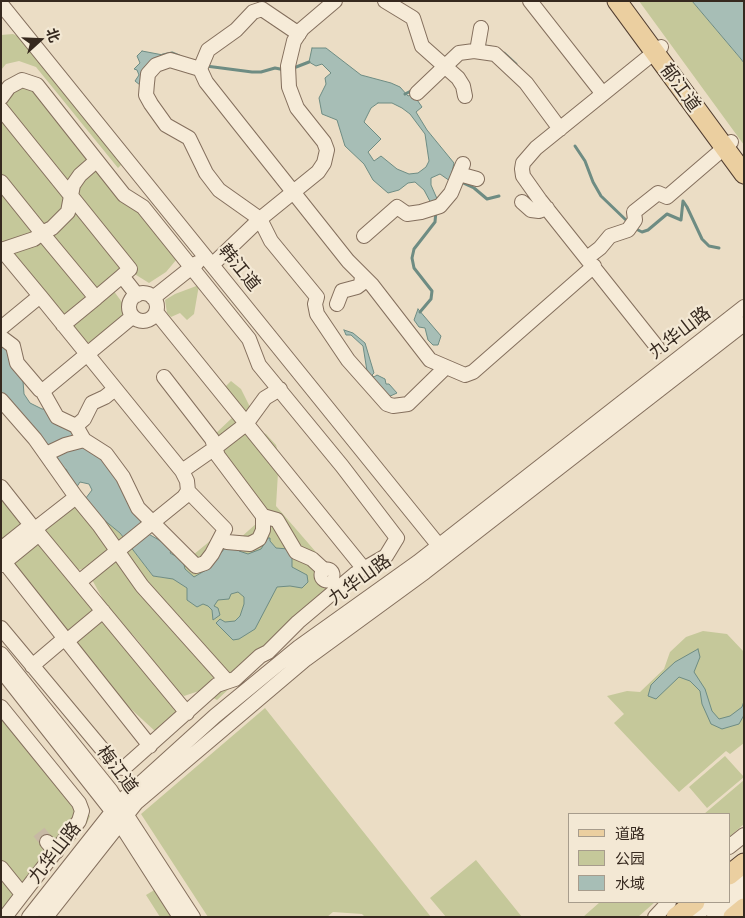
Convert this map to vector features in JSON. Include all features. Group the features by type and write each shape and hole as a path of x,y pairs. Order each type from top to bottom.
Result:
{"main road":[{"name":"郁江道","path":"617,1 658,49"},
{"name":"郁江道","path":"628,1 658,49 728,145 744,174"},
{"name":"郁江道","path":"728,145 744,158"},
{"path":"730,874 744,863"},
{"path":"676,917 694,903"},
{"path":"732,917 744,908"}],"street":[{"path":"335,1 299,34 289,53 287,70 290,94 297,108 324,142 327,150 324,163 318,172 209,261 191,268 155,305 146,321 137,320 132,316 129,305 137,295 146,294 155,305 246,424 364,569"},
{"path":"385,1 413,18 422,46 444,64 462,83 465,96"},
{"path":"530,1 603,94"},
{"name":"韩江道","path":"1,4 443,550"},
{"path":"299,34 262,9 253,12 236,30 208,50 201,65 206,82 362,277 372,285 430,360 465,375 473,372 590,262 610,236 631,227 634,212 658,193 667,197 728,145"},
{"path":"417,93 444,64 479,39 526,83 560,129"},
{"path":"657,347 547,208 523,176 522,170 527,157 658,49"},
{"path":"201,65 170,60 164,62 151,69 148,74 146,94 158,116 166,125 189,138 206,173 219,190 260,219 271,241 318,297 315,304 317,314 326,331 348,360 387,404 393,406 408,404 446,366"},
{"path":"1,98 10,87 22,80 37,85 124,195 143,207 249,339 259,365 397,538 386,556 364,569 331,579 298,622 268,652 260,656 235,679 217,685 124,768 118,767 1,628"},
{"path":"1,109 130,269 63,325"},
{"path":"40,296 2,327 13,346 17,363 43,391 57,417 76,426 84,440 106,454 114,463 123,477 133,502 149,526 196,566 205,563 225,529 188,491 187,481 182,471 40,296 1,250 34,240 60,221 68,212 73,185 80,174 96,161"},
{"path":"364,236 397,207 406,214 436,207 447,200 459,175 477,179"},
{"path":"1,182 96,298"},
{"path":"522,202 531,210 539,211 547,208"},
{"path":"122,276 137,295"},
{"path":"338,300 342,291 361,284 362,277"},
{"name":"九华山路","path":"443,550 744,307"},
{"path":"43,391 132,316"},
{"name":"九华山路","path":"29,917 119,812 208,723 299,647 443,550 744,324"},
{"path":"164,377 212,439 218,456 263,516 277,520 296,552 312,559 331,579"},
{"path":"76,426 84,419 92,403 105,397 115,389"},
{"path":"182,471 246,424 265,398 280,389"},
{"path":"1,400 46,454 76,497 122,548 142,586 227,681"},
{"path":"46,454 65,445 84,440"},
{"path":"1,487 187,713"},
{"path":"79,582 184,497 188,491"},
{"path":"76,497 2,558 150,746"},
{"path":"221,537 228,542 250,544 258,539 261,534 263,516"},
{"path":"32,666 103,611"},
{"name":"梅江道","path":"1,654 119,812 193,917"},
{"name":"梅江道","path":"1,670 119,812 180,917"},
{"path":"1,707 81,807 82,811 79,821 52,847 5,917"},
{"name":"九华山路","path":"46,917 119,812"},
{"path":"730,846 744,835"},
{"path":"1,868 22,894"},
{"path":"730,888 744,877"},
{"path":"714,917 744,892"},
{"path":"655,917 667,903"},
{"path":"694,917 712,903"}],"green space":[{"path":"639,1 692,1 744,63 744,145"},
{"path":"13,34 24,39 124,162 118,168 36,67 19,61 6,64 1,70 1,35"},
{"path":"17,86 34,88 177,259 166,272 149,283 133,273 113,290 124,305 127,316 91,342 84,342 1,239 1,104"},
{"path":"199,285 194,314 187,320 180,313 171,317 167,313 165,300"},
{"path":"231,381 241,389 250,407 244,417 258,431 266,434 276,445 279,456 276,506 341,581 265,649 233,674 224,673 132,566 133,560 125,553 98,515 120,533 153,576 165,578 221,532 239,539 267,514 221,456 214,435 233,417 223,389"},
{"path":"1,481 181,713 156,732 119,698 1,551"},
{"path":"75,501 233,685 217,700 210,696 208,688 184,696 173,688 132,634 127,636 116,623 90,576 91,567 78,570 40,529"},
{"path":"703,631 727,634 744,652 744,743 730,754 726,751 679,792 614,723 624,714 607,696 627,691 640,692 664,669 670,652 686,637"},
{"path":"1,704 90,816 87,823 14,917 1,917"},
{"path":"265,708 431,917 365,917 362,914 333,912 327,917 208,917 141,814"},
{"path":"725,756 744,777 707,808 689,787"},
{"path":"744,780 744,824 730,836 730,813 705,813"},
{"path":"476,860 522,917 446,917 430,898"},
{"path":"156,889 174,917 160,917 146,895"},
{"path":"599,903 654,903 638,917 583,917"}],"water":[{"path":"692,1 744,1 744,63 741,59"},
{"path":"312,48 326,48 361,75 400,87 408,96 413,94 422,107 416,112 427,130 454,163 450,181 440,174 431,178 431,185 438,201 432,205 424,190 415,182 408,183 399,190 388,193 373,180 364,164 345,146 337,120 322,114 319,98 326,84 325,78 331,73 322,64 316,66 309,62","holes":["378,103 392,103 410,114 425,134 429,161 426,167 418,173 409,174 397,169 381,156 374,161 368,152 381,139 364,122 371,108"]},
{"path":"142,51 163,55 140,85 135,81 139,75 137,70 134,69 140,63 137,56"},
{"path":"418,309 441,336 438,345 433,345 428,340 425,328 419,327 414,320"},
{"path":"344,330 353,333 365,343 374,373 372,375 385,379 386,384 389,384 397,393 388,397 367,371 363,346 351,335 346,335"},
{"path":"1,340 23,381 24,394 30,403 42,409 50,409 101,453 138,515 145,532 166,544 172,550 170,553 183,560 185,569 194,577 206,570 226,547 236,547 239,551 248,554 261,549 268,538 270,538 270,541 276,548 288,549 292,557 292,567 307,575 308,582 302,588 290,586 277,587 255,629 239,639 233,640 216,623 220,619 225,622 235,621 240,616 244,597 238,592 231,594 229,599 218,600 214,606 218,608 220,615 213,620 212,610 208,606 203,604 197,607 187,600 187,588 173,579 153,576 120,533 98,515 86,498 92,490 89,484 80,482 76,488 66,469 61,469 56,453 38,437 1,392"},
{"path":"698,649 700,657 694,672 705,689 712,711 719,719 730,716 742,707 744,701 744,715 739,724 722,729 711,724 702,704 700,691 690,681 679,677 656,699 648,696 651,685 662,674 675,662"}],"waterway":[{"path":"481,45 494,48"},
{"path":"163,55 172,53 179,56"},
{"path":"504,53 516,64"},
{"path":"291,69 309,62"},
{"path":"206,66 252,72 261,72 275,68 285,70"},
{"path":"405,94 413,90"},
{"path":"575,146 585,161 601,196 628,222"},
{"path":"461,182 474,188 487,199 499,196"},
{"path":"634,228 642,232 648,230 667,214 681,220 683,201 702,239 709,246 719,248"},
{"path":"420,312 431,299 432,291 414,268 412,258 414,249 435,222 436,211"}],"tunnel":[{"path":"39,832 47,842"}]}
